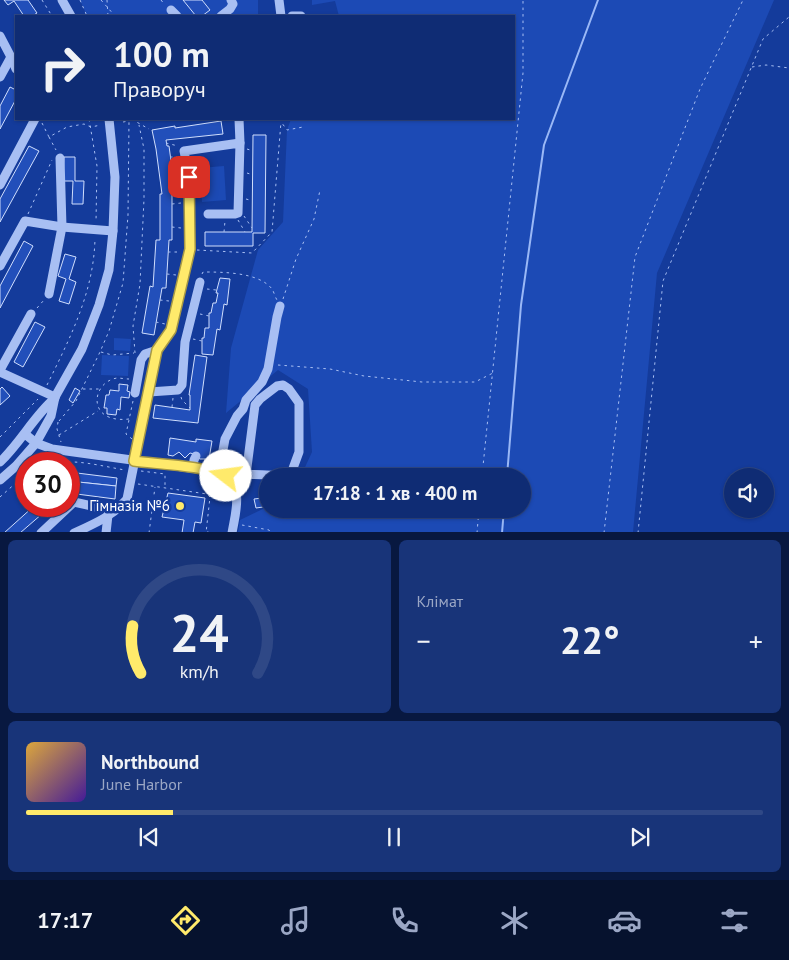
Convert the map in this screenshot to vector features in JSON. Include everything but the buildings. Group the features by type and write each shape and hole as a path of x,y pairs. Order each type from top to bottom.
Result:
{"street":[{"path":"62,0 70,15"},
{"path":"222,15 233,4 231,0"},
{"path":"279,0 282,15"},
{"path":"0,36 15,67"},
{"path":"0,76 10,57"},
{"path":"0,185 35,120"},
{"path":"0,480 16,466 36,443 51,416 55,397 82,349 99,305 109,270 113,231 114,177 109,120"},
{"path":"208,214 233,213 240,143 240,120"},
{"path":"74,532 99,522 121,506 127,499 129,470 134,461 157,350 171,330 190,251 189,177 184,151 240,143"},
{"path":"49,294 62,227 56,159"},
{"path":"0,266 25,221 62,227 113,231"},
{"path":"149,392 176,390 182,385 185,342 199,285"},
{"path":"219,472 226,439 235,419 243,409 246,400 262,382 269,364 276,317 280,306"},
{"path":"31,314 1,374 55,397"},
{"path":"135,393 141,360 145,354 157,350"},
{"path":"228,479 234,476 246,475 287,476 292,471 299,452 299,403 283,385 277,386 255,405 246,475"},
{"path":"0,462 25,434 41,410 55,397"},
{"path":"25,434 36,443 52,448 134,461 157,461 219,472 236,488 237,497 233,528"},
{"path":"193,468 196,456"},
{"path":"41,532 74,502 96,507"},
{"path":"106,532 108,515"}],"path":[{"path":"42,0 51,15"},
{"path":"80,0 87,15"},
{"path":"101,0 114,15"},
{"path":"107,0 108,15"},
{"path":"483,468 523,73 523,0"},
{"path":"604,532 635,257 700,89 743,0"},
{"path":"638,532 663,281 763,39 789,17"},
{"path":"752,67 766,65 789,68"},
{"path":"25,221 56,159 49,136 41,120"},
{"path":"0,437 34,405 44,392 77,323 88,289 95,252 97,166 90,120"},
{"path":"123,122 132,120 149,128"},
{"path":"281,122 287,130 303,127"},
{"path":"168,252 252,253 272,232 281,122"},
{"path":"49,136 67,127 84,124 91,127 101,125"},
{"path":"135,353 133,326 140,284 144,199 144,149 139,124"},
{"path":"166,143 176,145 184,151"},
{"path":"280,306 296,258 314,219 320,190"},
{"path":"172,204 190,203"},
{"path":"233,213 252,228"},
{"path":"224,232 233,213"},
{"path":"233,213 245,232"},
{"path":"172,227 190,228"},
{"path":"216,290 199,285 202,272 221,272 251,276 271,288 280,306"},
{"path":"31,314 49,294"},
{"path":"160,300 178,303"},
{"path":"100,352 112,355 145,354"},
{"path":"269,364 422,382 475,382 493,372"},
{"path":"129,419 107,418 99,410 97,400 100,389 109,381 118,378 137,380"},
{"path":"82,388 100,389"},
{"path":"172,407 176,390"},
{"path":"176,390 190,408"},
{"path":"135,393 126,434 138,443"},
{"path":"59,435 99,410"},
{"path":"55,418 59,421 57,429 62,440 60,445"},
{"path":"80,463 165,474 165,488"},
{"path":"124,476 129,470"},
{"path":"134,483 207,494 210,497 206,532 212,532"},
{"path":"0,497 15,484"},
{"path":"149,532 155,486"},
{"path":"476,532 478,518"},
{"path":"233,528 269,530 271,532"}],"shaded area":[{"path":"80,0 183,0 195,15 87,15"},
{"path":"202,0 258,0 258,15 203,15 210,10"},
{"path":"312,0 774,0 657,273 633,532 238,532 240,520 259,511 259,518 531,518 531,468 305,468 312,452 308,389 278,370 226,413 231,348 258,250 283,222 287,130 291,120 515,120 515,15 339,15 335,1 312,5"},
{"path":"224,166 226,200 202,202 200,168"},
{"path":"114,338 131,339 130,351 114,350"},
{"path":"102,355 129,356 128,376 101,375"}],"waterway":[{"path":"508,468 521,305 544,145 598,0"},
{"path":"502,532 503,518"}],"place":[{"name":"Гімназія №6","path":"180,506"}],"route":[{"path":"189,177 190,249 188,261 171,330 157,350 134,461 207,470 219,472 226,476"}]}
